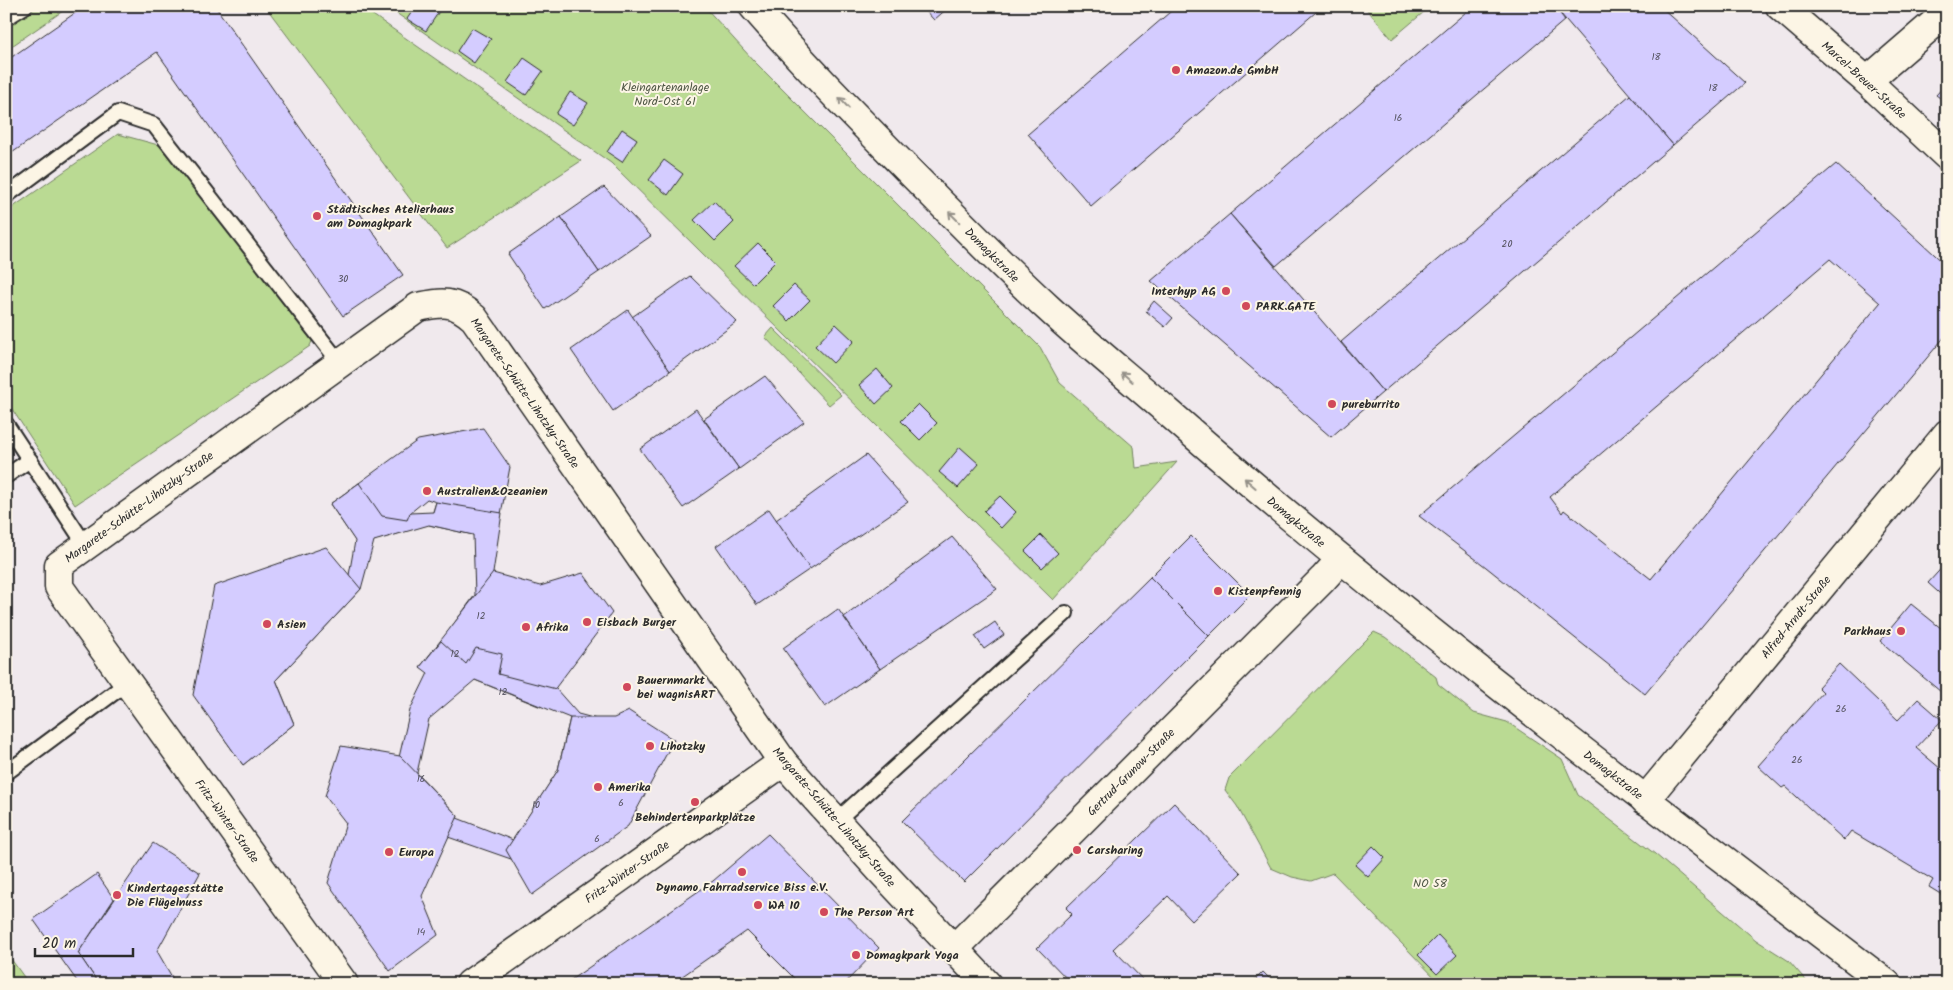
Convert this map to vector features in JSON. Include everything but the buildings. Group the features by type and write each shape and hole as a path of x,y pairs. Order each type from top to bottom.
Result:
{"street":[{"name":"Domagkstraße","path":"753,6 877,139 1014,277 1194,435 1341,559 1645,800 1887,984"},
{"name":"Marcel-Breuer-Straße","path":"1780,6 1867,81 1947,156"},
{"path":"1867,81 1947,12"},
{"name":"Margarete-Schütte-Lihotzky-Straße","path":"127,683 59,587 59,565 418,307 441,302 459,306 469,314 783,762 954,949"},
{"name":"Alfred-Arndt-Straße","path":"1645,800 1947,434"},
{"name":"Gertrud-Grunow-Straße","path":"954,949 1323,580 1341,559"},
{"name":"Fritz-Winter-Straße","path":"127,683 344,984"},
{"name":"Fritz-Winter-Straße","path":"470,984 783,762"},
{"path":"954,949 988,984"}],"lane":[{"path":"6,18 24,6"},
{"path":"6,196 118,113 154,125 340,363"},
{"path":"6,424 86,546"},
{"path":"6,476 30,460"},
{"path":"836,821 1066,613"},
{"path":"6,773 127,683"}],"green space":[{"path":"11,6 70,6 6,50 6,8"},
{"path":"265,6 360,6 581,161 447,248"},
{"name":"Kleingartenanlage Nord-Ost 61","path":"386,6 704,6 753,60 1040,347 1060,383 1134,447 1136,468 1177,462 1053,600 611,163"},
{"path":"1364,6 1431,6 1392,39"},
{"path":"118,134 162,146 312,341 310,346 75,505 6,400 6,212"},
{"path":"773,328 841,395 829,405 765,337"},
{"name":"NO 58","path":"1374,632 1385,637 1436,677 1438,684 1474,713 1507,722 1562,759 1578,795 1655,854 1756,940 1789,961 1809,984 1441,984 1333,873 1311,881 1292,877 1271,868 1237,806 1225,790 1229,778"},
{"path":"6,952 29,984 6,984"}],"place":[{"name":"Amazon.de GmbH","path":"1176,70"},
{"name":"Städtisches Atelierhaus am Domagkpark","path":"317,216"},
{"name":"Interhyp AG","path":"1226,291"},
{"name":"PARK.GATE","path":"1246,306"},
{"name":"pureburrito","path":"1332,404"},
{"name":"Australien&Ozeanien","path":"427,491"},
{"name":"Kistenpfennig","path":"1218,591"},
{"name":"Eisbach Burger","path":"587,622"},
{"name":"Asien","path":"267,624"},
{"name":"Afrika","path":"526,627"},
{"name":"Parkhaus","path":"1901,631"},
{"name":"Bauernmarkt bei wagnisART","path":"627,687"},
{"name":"Lihotzky","path":"650,746"},
{"name":"Amerika","path":"598,787"},
{"name":"Behindertenparkplätze","path":"695,802"},
{"name":"Carsharing","path":"1077,850"},
{"name":"Europa","path":"389,852"},
{"name":"Dynamo Fahrradservice Biss e.V.","path":"742,872"},
{"name":"Kindertagesstätte Die Flügelnuss","path":"117,895"},
{"name":"WA 10","path":"758,905"},
{"name":"The Person Art","path":"824,912"},
{"name":"Domagkpark Yoga","path":"856,955"}]}
